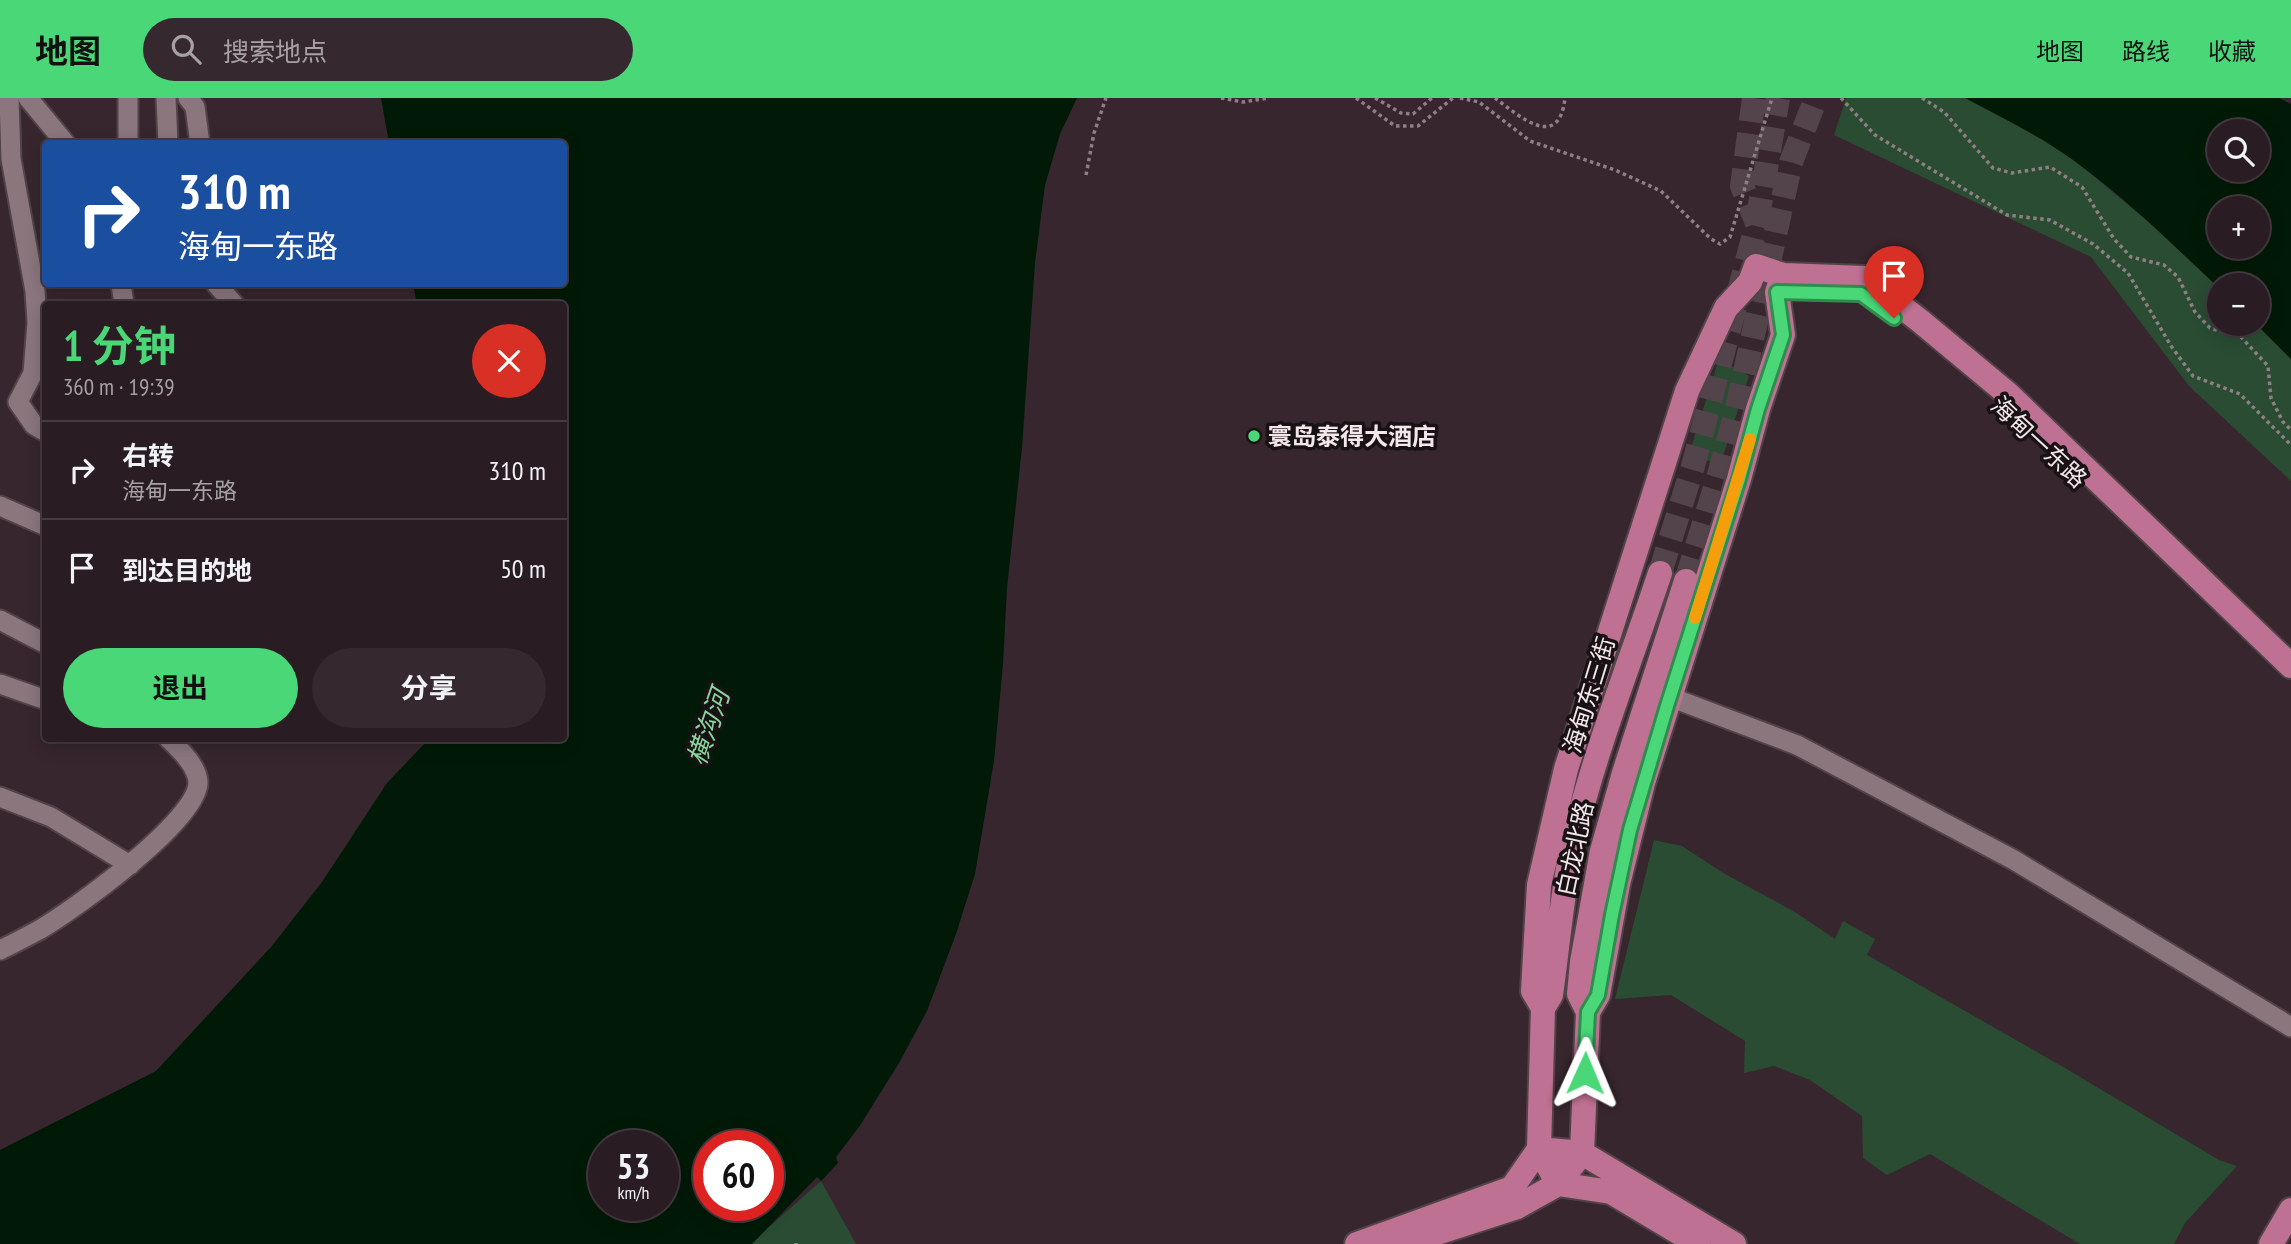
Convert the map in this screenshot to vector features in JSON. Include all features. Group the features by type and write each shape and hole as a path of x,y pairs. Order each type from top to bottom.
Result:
{"main road":[{"name":"海甸一东路","path":"1753,274 1780,284 1861,294 1911,331 2000,405 2201,597 2291,678"},
{"name":"海甸东三街","path":"1539,1149 1543,1008 1533,991 1539,884 1558,799 1607,636 1687,391 1726,309 1753,274"},
{"name":"海甸一东路","path":"1780,284 1864,278 2008,394 2291,666"},
{"path":"1403,1244 1517,1207 1558,1184 1582,1153 1588,1012 1598,995 1630,830 1783,335 1780,284"},
{"name":"白龙北路","path":"1543,1008 1552,995 1565,889 1577,827 1613,710 1660,573"},
{"name":"白龙北路","path":"1588,1012 1579,994 1582,962 1604,843 1623,773 1686,582"},
{"path":"1539,1149 1582,1153 1734,1244"},
{"path":"1539,1149 1558,1184"},
{"path":"1357,1244 1512,1188 1539,1149"},
{"path":"1558,1184 1611,1192 1698,1244"},
{"path":"2271,1244 2291,1210"},
{"path":"2282,1244 2291,1228"}],"street":[{"path":"9,98 10,159 35,291 37,323 33,373 18,402 34,425 42,430"},
{"path":"28,98 63,140"},
{"path":"128,98 128,140"},
{"path":"166,98 168,140"},
{"path":"188,98 195,107 199,140"},
{"path":"218,287 231,301"},
{"path":"0,506 42,524"},
{"path":"0,620 42,642"},
{"path":"0,684 42,699"},
{"path":"1670,697 1797,745 2014,860 2291,1027"},
{"path":"0,950 65,914 130,864 186,808 197,791 198,780 193,768 171,742"},
{"path":"0,797 51,817 130,864"}],"path":[{"path":"1086,175 1094,134 1106,98"},
{"path":"1221,98 1244,102 1268,98"},
{"path":"1356,98 1395,126 1418,126 1453,98"},
{"path":"1375,98 1401,113 1413,114 1433,98"},
{"path":"1460,98 1479,102 1530,141 1615,170 1661,191 1711,239 1720,244 1730,237 1773,98"},
{"path":"1495,98 1525,121 1541,128 1555,124 1563,113 1565,98"},
{"path":"1841,98 1875,135 2007,215 2050,220 2093,244 2128,273 2193,376 2240,394 2291,445"},
{"path":"1922,98 1944,112 1993,168 2012,173 2050,167 2082,187 2114,239 2131,257 2165,265 2178,277 2195,312 2210,328 2241,337 2268,366 2271,398 2283,422 2291,429"}],"shaded area":[{"path":"1846,98 1965,98 2042,139 2078,163 2151,224 2207,277 2207,336 2268,336 2291,359 2291,481 2189,386 2091,257 1834,135"},
{"path":"1719,359 1749,376 1720,465 1689,454"},
{"path":"1654,840 1682,846 1725,874 1795,912 1835,939 1843,921 1875,939 1867,955 2219,1160 2237,1166 2185,1223 2174,1244 2080,1244 1930,1154 1887,1175 1863,1158 1862,1116 1810,1080 1774,1066 1744,1073 1745,1041 1671,995 1615,999"},
{"path":"821,1181 856,1244 750,1244 776,1221 784,1221 784,1214"}],"water":[{"name":"横沟河","path":"381,98 1077,98 1060,134 1045,185 1035,263 1022,448 1007,588 994,761 975,874 927,1011 899,1063 859,1127 836,1157 838,1163 821,1181 817,1177 784,1211 784,1130 693,1130 693,1221 774,1221 752,1244 0,1244 0,1150 156,1071 271,947 322,882 387,783 426,742 567,742 567,301 416,301 414,287 567,287 567,140 388,140"},
{"path":"1965,98 2279,98 2291,104 2291,359 2268,336 2270,273 2207,273 2207,277 2096,177 2022,128"}],"tunnel":[{"path":"1660,573 1693,466 1757,223 1742,186 1754,98"},
{"path":"1757,222 1778,98"},
{"path":"1686,581 1737,408 1791,162 1816,98"}],"slow traffic":[{"path":"1695,618 1750,439"}],"place":[{"name":"寰岛泰得大酒店","path":"1254,436"}],"route":[{"path":"1585,1073 1588,1012 1598,995 1630,830 1783,335 1777,292 1861,294 1894,318"}]}
